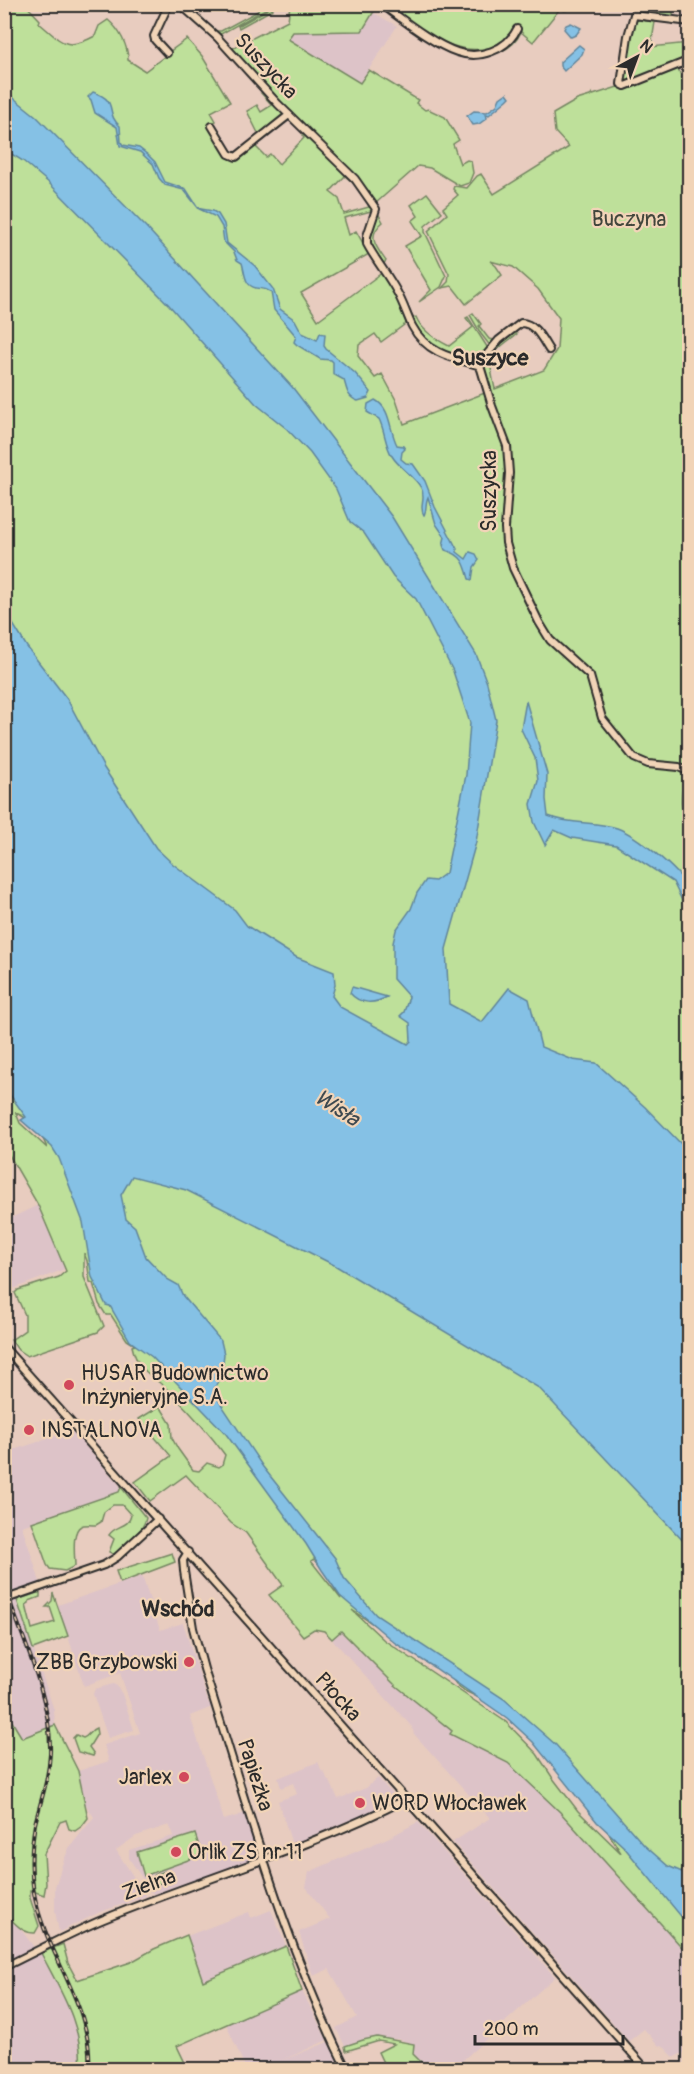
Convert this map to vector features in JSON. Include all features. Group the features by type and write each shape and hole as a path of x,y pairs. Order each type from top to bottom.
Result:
{"street":[{"path":"167,52 154,36 169,4"},
{"name":"Suszycka","path":"180,4 217,37 289,115 348,171 376,206 376,214 367,236 367,244 394,286 418,335 430,348 441,354 478,365 484,373 492,406 507,446 509,473 505,528 506,543 513,568 544,632 591,678 602,718 630,753 644,763 679,767 687,771 686,809 690,814"},
{"path":"381,4 446,47 460,53 495,50 508,43 517,29"},
{"path":"637,4 621,84 625,86 690,60"},
{"path":"634,15 690,22"},
{"path":"212,126 229,154 236,157 289,115"},
{"path":"478,365 499,340 521,322 532,326 549,350"},
{"name":"Płocka","path":"4,1347 647,2070"},
{"path":"6,1599 104,1564 117,1557 158,1519"},
{"name":"Papieżka","path":"188,1552 183,1562 196,1640 265,1861 307,1980 347,2070"},
{"name":"Zielna","path":"4,1967 102,1920 265,1861 365,1820 406,1799"}],"shaded area":[{"path":"374,13 397,26 360,83 288,39 293,32 362,31"},
{"path":"38,1205 65,1269 5,1292 5,1221"},
{"path":"72,1431 121,1487 119,1492 22,1526 41,1585 38,1591 40,1593 17,1601 54,1710 55,1725 22,1738 5,1710 4,1453"},
{"path":"142,1576 160,1630 183,1623 208,1702 212,1707 190,1716 224,1820 246,1813 260,1857 154,1894 129,1858 129,1850 173,1836 169,1825 136,1836 116,1850 146,1896 100,1912 59,1932 55,1911 55,1887 69,1848 94,1817 72,1784 78,1771 109,1761 104,1745 140,1733 120,1673 84,1686 58,1605"},
{"path":"341,1631 395,1685 452,1731 450,1734 508,1763 560,1812 689,1955 689,2050 674,2057 662,2045 659,2046 644,2029 629,2041 453,1842 490,1818 332,1639"},
{"path":"113,1684 122,1694 134,1730 108,1738 93,1694 95,1689"},
{"path":"318,1762 338,1799 366,1788 378,1778 393,1795 384,1806 292,1844 278,1801 297,1794 293,1783 281,1788 278,1778"},
{"path":"418,1822 555,1977 453,2069 428,2069 413,2054 414,2044 397,2039 363,2040 345,2046 336,2028 357,2017 329,1969 313,1976 299,1932 330,1919 306,1887 309,1872 392,1836"},
{"path":"271,1910 286,1946 203,1982 187,1936 249,1912 251,1918"},
{"path":"5,1915 13,1919 34,1947 5,1962"},
{"path":"41,1953 72,2014 80,2044 80,2069 9,2069 5,2062 5,1972"},
{"path":"302,1991 327,2040 281,2061 328,2042 341,2069 246,2069 226,2024"}],"green space":[{"name":"Buczyna","path":"4,5 26,5 40,20 39,23 59,40 70,44 95,36 99,26 108,20 122,38 128,60 145,71 165,56 156,46 166,54 187,39 202,56 230,102 211,112 216,121 209,125 231,159 240,158 255,146 266,157 270,154 279,164 304,138 302,135 305,132 344,169 359,188 345,176 330,192 339,199 344,214 369,207 366,198 374,210 372,215 371,211 344,218 349,235 356,231 364,245 365,239 365,248 369,254 301,293 318,320 383,272 408,322 381,342 375,334 359,345 358,356 375,378 382,374 396,400 404,424 490,391 482,366 497,345 515,331 517,334 493,356 491,368 495,389 544,370 557,349 559,318 538,289 513,267 490,261 502,275 466,304 452,286 442,288 448,282 449,274 428,231 447,214 443,208 458,195 453,189 454,186 467,188 481,174 494,194 569,147 555,132 553,114 592,93 593,95 621,86 634,23 638,20 655,22 651,47 689,43 689,63 678,68 690,100 689,1955 560,1812 508,1763 450,1734 452,1731 395,1685 341,1631 332,1639 324,1631 314,1629 303,1636 269,1595 283,1585 246,1533 231,1523 186,1475 150,1501 135,1482 171,1456 139,1419 160,1406 171,1424 172,1438 193,1470 199,1471 207,1463 219,1467 225,1455 187,1409 143,1369 132,1346 135,1345 127,1340 111,1315 106,1315 99,1304 93,1283 90,1282 84,1253 84,1277 104,1326 98,1332 27,1356 18,1350 11,1340 25,1330 25,1315 15,1293 59,1277 66,1271 38,1205 5,1148","holes":["16,1113 35,1127 47,1148 20,1123","314,1559 322,1568 341,1599 311,1561","352,1610 451,1677 465,1691 490,1703 545,1749 600,1819 621,1853 578,1811 537,1754 506,1722 384,1640"]},
{"path":"260,5 270,5 273,9 239,28 238,26 268,9 221,34 213,31 221,31 258,11"},
{"path":"290,5 374,5 376,8 362,31 293,32 288,39 360,83 369,70 418,100 416,103 425,110 428,109 445,117 459,140 453,144 460,164 467,160 471,161 473,173 469,183 460,186 430,168 418,166 376,203 343,162 279,102 231,49 288,20"},
{"path":"387,5 563,5 533,42 521,32 517,40 505,50 490,55 465,57 501,48 513,38 518,30 502,43 485,49 468,49 451,45 434,37"},
{"path":"640,5 673,5 673,19 642,15 639,11"},
{"path":"264,92 285,113 284,117 261,134 258,133 247,111 257,105 261,112 272,105 261,93"},
{"path":"427,193 442,212 425,226 425,232 446,276 441,287 419,302 431,290 405,246 422,236 412,221 418,216 411,205"},
{"path":"378,213 383,222 375,232 374,242 386,261 383,264 371,240"},
{"path":"473,313 489,339 495,340 513,327 491,347 470,315"},
{"path":"416,317 425,330 449,346 473,327 466,318 468,317 489,350 480,360 473,362 456,358 429,345 411,318"},
{"path":"121,1487 146,1518 138,1533 115,1555 109,1552 114,1539 109,1535 128,1522 131,1515 122,1505 113,1505 104,1512 101,1522 96,1525 82,1525 78,1529 75,1538 75,1566 65,1571 50,1569 32,1522 119,1492"},
{"path":"172,1553 175,1562 120,1583 116,1571"},
{"path":"40,1593 40,1597 29,1601 26,1605 32,1629 55,1622 50,1607 46,1607 52,1601 53,1593 68,1636 33,1649 17,1600"},
{"path":"5,1710 22,1738 55,1725 78,1771 88,1818 75,1831 69,1829 66,1820 60,1822 44,1854 46,1884 44,1895 30,1890 30,1898 39,1926 35,1933 22,1929 5,1915"},
{"path":"96,1728 97,1734 89,1747 93,1756 78,1752 73,1738 76,1735 83,1738"},
{"name":"Orlik ZS nr 11","path":"195,1834 202,1855 144,1876 137,1852"},
{"path":"166,1871 170,1880 154,1885 154,1875"},
{"path":"187,1935 203,1981 286,1946 302,1991 177,2046 188,2069 80,2069 78,2038 69,2009 41,1953 63,1944 68,1963 77,1980 131,1962"},
{"path":"377,2037 414,2044 413,2054 428,2069 386,2069 378,2052 394,2044 379,2041 346,2051 345,2046"}],"water":[{"path":"571,23 581,28 576,35 571,37 564,29"},
{"path":"579,45 584,49 582,54 564,71 560,62"},
{"name":"Wisła","path":"5,91 36,116 146,227 293,388 392,517 476,654 487,683 496,720 476,842 446,949 449,1004 482,1022 509,988 529,999 541,1047 573,1060 596,1063 645,1107 689,1152 689,1547 539,1388 336,1266 186,1190 132,1176 121,1195 126,1219 135,1227 146,1257 167,1279 178,1285 183,1296 221,1341 224,1354 222,1371 214,1390 219,1401 263,1467 335,1558 344,1578 376,1615 504,1699 556,1745 644,1845 668,1866 689,1875 689,1926 624,1847 597,1822 533,1742 507,1718 395,1643 340,1596 306,1544 226,1434 152,1357 130,1341 110,1306 106,1305 92,1277 83,1222 59,1158 52,1147 21,1120 26,1117 5,1088 5,611 27,647 67,699 104,768 156,848 173,864 235,910 247,926 296,957 334,972 335,985 332,996 340,1007 408,1044 411,1041 410,1023 400,1016 404,1012 409,997 393,979 393,943 396,930 411,909 417,893 426,880 435,881 446,873 466,775 470,723 453,671 416,599 393,577 364,533 350,522 336,489 310,453 287,429 256,404 169,305 49,183 23,161 5,150"},
{"path":"93,92 109,103 115,121 120,126 123,145 139,148 155,162 165,182 186,189 197,206 218,214 224,224 227,243 255,266 273,289 280,309 295,320 302,333 317,340 320,333 325,334 326,349 355,373 371,392 368,398 358,401 352,397 348,393 344,380 333,374 331,360 320,359 294,342 296,336 274,310 271,292 252,287 247,282 242,263 237,260 234,252 224,242 222,227 216,217 199,209 184,190 165,185 153,164 140,152 120,146 117,127 95,113 88,97"},
{"path":"507,93 510,97 507,100 489,115 486,114 487,118 479,124 473,125 467,116 474,111 487,112 497,105 500,98"},
{"path":"375,400 387,414 397,445 405,449 401,459 413,464 425,481 457,552 466,559 470,552 476,554 479,560 474,567 472,580 469,579 459,557 445,550 443,545 445,537 436,524 428,497 424,515 422,512 423,491 392,456 379,419 367,412 368,404"},
{"path":"526,701 547,774 548,816 566,821 617,828 635,838 666,862 688,887 689,915 673,882 616,845 572,838 554,830 545,845 534,822 531,804 538,781 535,758 521,729"},
{"path":"352,987 387,997 373,1002 358,1000 350,993"}],"railway":[{"path":"4,1586 41,1690 49,1732 48,1771 33,1841 34,1893 48,1938 77,2002 84,2024 89,2046 89,2070"}],"place":[{"name":"HUSAR Budownictwo Inżynieryjne S.A.","path":"69,1385"},
{"name":"INSTALNOVA","path":"29,1430"},
{"name":"ZBB Grzybowski","path":"189,1662"},
{"name":"Jarlex","path":"184,1777"},
{"name":"WORD Włocławek","path":"360,1803"},
{"name":"Orlik ZS nr 11","path":"176,1852"}],"district":[{"name":"Suszyce","path":"490,358"},
{"name":"Wschód","path":"178,1609"}]}
